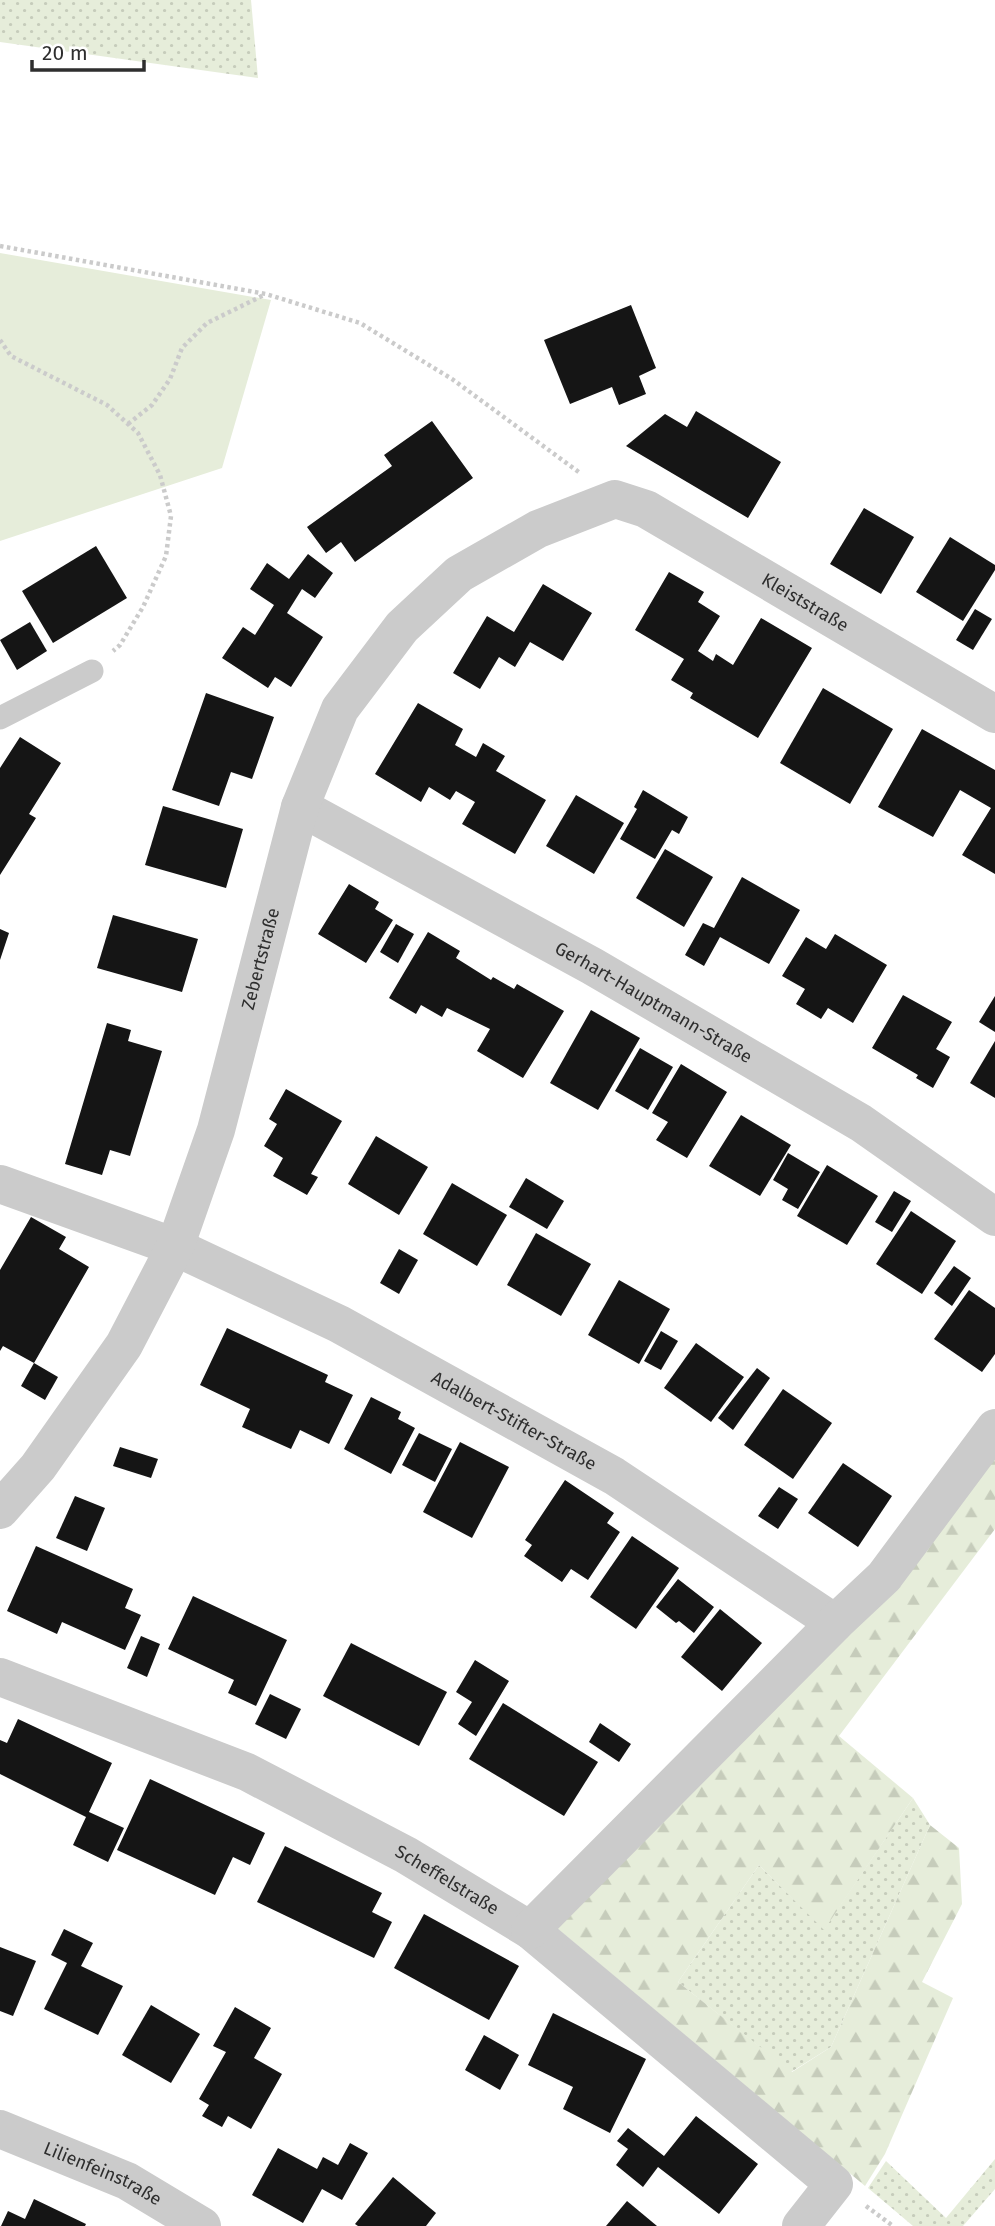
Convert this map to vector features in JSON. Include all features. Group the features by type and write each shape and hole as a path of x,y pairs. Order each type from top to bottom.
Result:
{"street":[{"name":"Kleiststraße","path":"615,499 646,509 995,713"},
{"name":"Zebertstraße","path":"0,1510 38,1468 124,1345 175,1247 216,1130 300,807 340,709 402,627 459,574 538,529 615,499"},
{"name":"Gerhart-Hauptmann-Straße","path":"300,807 592,966 861,1122 995,1217"},
{"name":"Adalbert-Stifter-Straße","path":"0,1184 175,1247 339,1324 614,1476 835,1623"},
{"path":"530,1930 884,1577 995,1428"},
{"name":"Scheffelstraße","path":"0,1677 247,1772 406,1855 530,1930 834,2183 801,2226"},
{"name":"Lilienfeinstraße","path":"0,2129 127,2181 202,2226"}],"lane":[{"path":"0,718 92,671"}],"path":[{"path":"0,246 266,293 360,323 452,379 615,499"},
{"path":"128,424 152,405 170,379 182,348 207,323 266,293"},
{"path":"0,340 11,356 107,405 138,433 160,475 171,516 166,556 143,607 120,645 92,671"}],"green space":[{"path":"0,0 251,0 258,78 0,42"},
{"path":"0,253 271,300 222,468 0,541"},
{"path":"995,1439 995,1529 839,1736 913,1798 824,1930 759,1865 678,1982 792,2072 831,2047 930,1825 959,1848 962,1904 922,1982 953,1998 885,2154 865,2186 546,1919"},
{"path":"913,1798 930,1825 831,2047 791,2072 678,1982 759,1865 824,1929"},
{"path":"995,2159 995,2189 963,2226 913,2226 868,2188 886,2161 946,2218"}],"building":[{"path":"631,305 656,368 639,376 646,394 619,405 612,387 570,404 544,340"},
{"path":"696,411 781,462 748,518 626,446 665,414 687,427"},
{"path":"432,421 473,478 355,562 341,542 326,553 307,527 392,466 384,455"},
{"path":"864,508 914,537 881,594 830,564"},
{"path":"950,537 995,565 995,570 963,621 916,592"},
{"path":"96,546 127,598 53,643 22,591"},
{"path":"308,554 333,573 315,598 302,589 287,613 323,637 291,687 275,677 268,688 222,658 243,627 255,635 274,605 250,589 267,563 289,579"},
{"path":"669,572 704,592 698,602 720,616 698,651 713,661 716,654 733,665 761,618 812,648 758,738 690,698 693,693 671,680 684,659 635,630"},
{"path":"543,584 592,613 563,661 530,642 515,667 499,657 480,689 453,673 487,616 514,632"},
{"path":"975,609 992,619 973,650 956,640"},
{"path":"30,622 47,651 17,670 0,640"},
{"path":"823,688 893,729 850,804 780,763"},
{"path":"206,693 274,717 252,779 231,772 219,806 172,790"},
{"path":"418,703 463,729 455,745 476,757 483,743 505,756 496,771 546,800 515,854 462,824 475,802 456,791 450,800 429,787 421,802 375,774"},
{"path":"922,729 995,770 995,874 962,855 991,808 960,790 933,837 878,807"},
{"path":"20,737 61,763 29,814 36,818 0,875 0,768"},
{"path":"643,790 688,817 679,834 672,830 655,859 620,839 637,809 634,807"},
{"path":"576,795 624,823 594,874 546,846"},
{"path":"163,806 243,829 226,888 145,865"},
{"path":"665,849 713,877 684,927 636,898"},
{"path":"742,877 800,910 769,964 720,937 704,966 685,955 703,923 714,928"},
{"path":"349,884 379,902 375,909 393,920 366,963 318,934"},
{"path":"113,915 198,939 182,992 97,968"},
{"path":"396,924 414,934 398,963 380,952"},
{"path":"0,929 9,933 0,960"},
{"path":"428,932 460,951 456,958 491,980 493,977 514,989 517,984 564,1011 523,1078 477,1051 490,1029 447,1008 442,1017 421,1005 416,1014 389,998"},
{"path":"835,934 887,965 853,1023 828,1008 821,1019 796,1004 805,989 782,976 806,937 826,949"},
{"path":"903,995 952,1022 936,1049 950,1057 933,1088 916,1078 918,1075 872,1048"},
{"path":"995,996 995,1032 979,1022"},
{"path":"591,1010 640,1038 598,1110 550,1083"},
{"path":"107,1023 131,1030 128,1041 162,1051 130,1156 110,1150 102,1175 65,1164"},
{"path":"995,1041 995,1098 970,1083"},
{"path":"640,1048 673,1067 648,1110 615,1091"},
{"path":"681,1064 727,1092 687,1158 656,1140 668,1122 652,1113"},
{"path":"286,1089 342,1121 311,1174 318,1177 307,1195 273,1176 283,1158 264,1146 277,1124 269,1119"},
{"path":"741,1115 791,1145 760,1196 709,1166"},
{"path":"376,1136 428,1167 399,1215 348,1184"},
{"path":"788,1153 820,1172 798,1209 782,1200 788,1189 773,1180"},
{"path":"827,1165 878,1196 847,1245 797,1216"},
{"path":"526,1178 564,1201 547,1229 509,1207"},
{"path":"452,1183 507,1215 477,1266 423,1234"},
{"path":"894,1191 911,1201 892,1232 875,1222"},
{"path":"911,1211 956,1241 922,1294 876,1264"},
{"path":"31,1217 66,1237 59,1249 89,1267 34,1363 3,1346 0,1351 0,1270"},
{"path":"536,1233 591,1264 561,1316 507,1285"},
{"path":"399,1249 418,1260 399,1294 380,1283"},
{"path":"954,1266 971,1278 952,1306 934,1293"},
{"path":"619,1280 670,1309 639,1364 588,1335"},
{"path":"969,1290 995,1308 995,1354 982,1372 934,1339"},
{"path":"227,1328 328,1375 325,1382 353,1395 329,1444 300,1430 291,1449 242,1427 250,1409 200,1385"},
{"path":"661,1331 678,1341 661,1370 644,1361"},
{"path":"696,1343 744,1377 711,1422 664,1388"},
{"path":"34,1363 58,1377 45,1400 21,1386"},
{"path":"757,1368 770,1378 733,1430 718,1418"},
{"path":"783,1389 832,1423 793,1479 744,1445"},
{"path":"371,1397 401,1412 398,1419 415,1428 391,1474 344,1449"},
{"path":"419,1433 452,1449 435,1482 402,1465"},
{"path":"460,1442 509,1467 472,1538 423,1512"},
{"path":"120,1447 158,1459 151,1478 113,1466"},
{"path":"843,1463 892,1496 858,1547 808,1513"},
{"path":"565,1480 614,1513 607,1523 620,1532 588,1580 571,1569 562,1582 524,1556 532,1545 525,1540"},
{"path":"779,1487 798,1499 778,1529 758,1516"},
{"path":"75,1496 105,1508 87,1551 56,1538"},
{"path":"632,1536 679,1568 636,1629 590,1597"},
{"path":"36,1546 133,1589 125,1608 141,1615 125,1650 62,1622 57,1634 7,1611"},
{"path":"678,1579 714,1607 694,1633 656,1607"},
{"path":"193,1596 287,1640 256,1706 228,1693 234,1680 168,1649"},
{"path":"720,1609 762,1643 722,1691 681,1657"},
{"path":"141,1636 160,1644 147,1677 127,1668"},
{"path":"351,1643 447,1692 419,1746 323,1696"},
{"path":"475,1660 509,1681 476,1736 458,1724 472,1702 456,1692"},
{"path":"270,1694 301,1709 286,1739 255,1724"},
{"path":"503,1703 598,1762 564,1816 469,1759"},
{"path":"18,1719 112,1763 89,1812 124,1828 108,1862 73,1845 86,1817 0,1774 0,1740 7,1743"},
{"path":"600,1723 631,1744 619,1762 589,1742"},
{"path":"150,1779 265,1833 250,1865 233,1857 215,1895 117,1850"},
{"path":"285,1846 382,1893 372,1912 392,1922 374,1958 257,1902"},
{"path":"424,1914 519,1966 489,2020 394,1968"},
{"path":"64,1929 93,1943 81,1966 123,1986 98,2035 44,2009 67,1963 51,1955"},
{"path":"0,1947 36,1961 13,2016 0,2011"},
{"path":"151,2005 200,2034 171,2083 122,2055"},
{"path":"235,2007 271,2028 254,2058 282,2074 251,2129 228,2116 222,2127 202,2116 209,2105 199,2099 226,2052 213,2046"},
{"path":"553,2013 646,2059 610,2133 563,2109 573,2087 528,2065"},
{"path":"484,2035 519,2055 500,2090 465,2070"},
{"path":"696,2116 758,2164 719,2214 658,2167 643,2187 616,2165 628,2149 617,2141 628,2128 664,2156"},
{"path":"350,2143 368,2153 342,2200 322,2189 303,2223 252,2195 278,2148 317,2169 323,2157 338,2165"},
{"path":"393,2177 436,2213 426,2226 355,2224"},
{"path":"34,2199 86,2224 85,2226 1,2226 8,2211 25,2219"},
{"path":"627,2201 657,2226 606,2226"}]}
